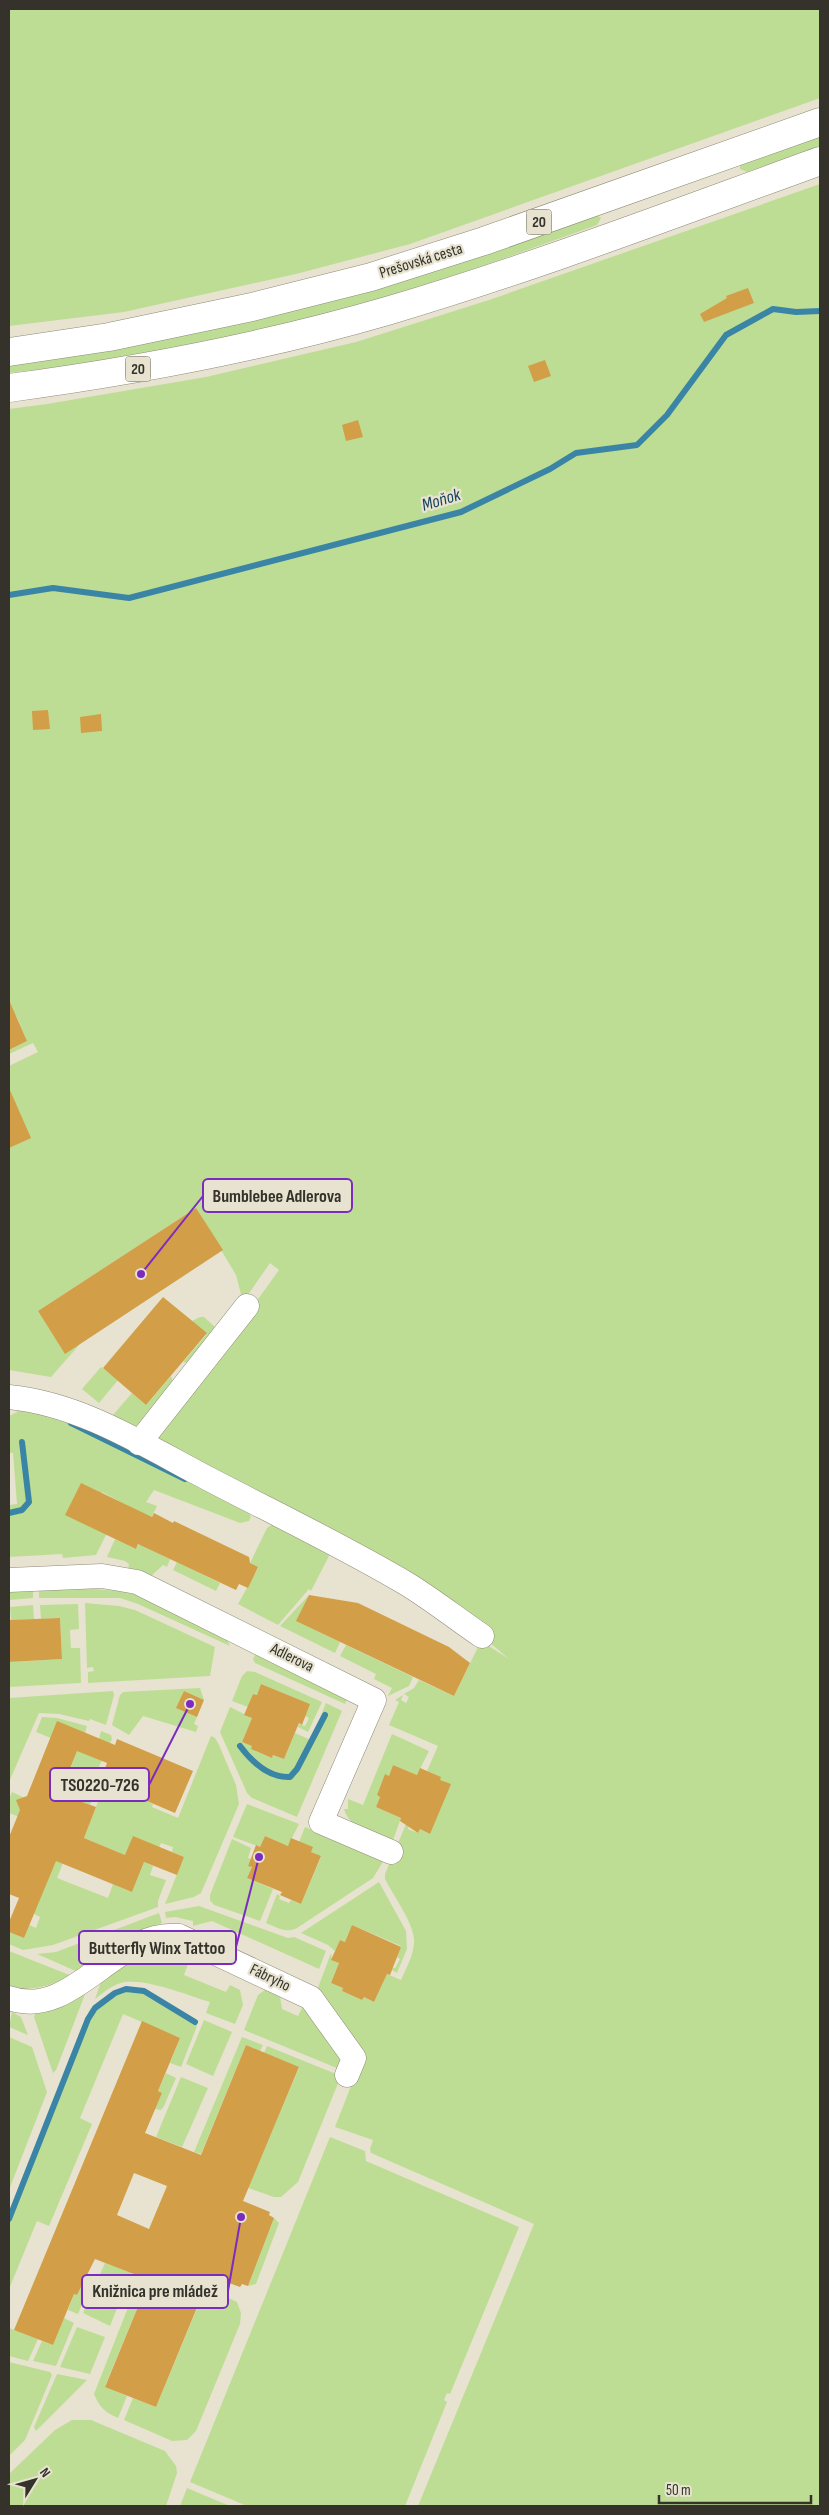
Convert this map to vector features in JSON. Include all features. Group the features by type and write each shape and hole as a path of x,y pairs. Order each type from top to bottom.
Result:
{"highway":[{"name":"Prešovská cesta","path":"9,352 109,337 224,313 371,277 484,241 820,122"},
{"name":"20","path":"9,388 126,372 265,342 386,311 502,275 820,161"}],"street":[{"path":"139,1443 247,1306"},
{"path":"9,1397 35,1401 70,1410 139,1443 336,1545 406,1584 482,1636"},
{"name":"Adlerova","path":"9,1580 102,1576 137,1582 374,1700 321,1822 391,1852"},
{"name":"Fábryho","path":"9,1998 29,2002 50,1998 143,1941 167,1934 180,1936 311,1998 354,2058 347,2076"}],"green space":[{"path":"9,9 820,9 820,98 410,244 296,274 124,312 9,326"},
{"path":"820,135 820,146 747,172 740,169 740,165"},
{"path":"820,184 820,2506 418,2506 534,2224 371,2153 370,2149 373,2140 335,2127 358,2068 316,1993 331,1953 332,1960 339,1963 331,1983 343,1988 342,1991 362,2000 364,1997 374,2002 387,1974 401,1980 413,1950 413,1932 385,1879 385,1874 406,1824 409,1825 408,1829 418,1833 420,1829 430,1834 440,1777 427,1771 438,1746 389,1725 399,1702 395,1700 403,1695 401,1700 406,1703 409,1697 404,1694 414,1688 419,1680 454,1696 481,1641 509,1659 482,1636 157,1440 279,1270 270,1263 243,1302 236,1275 196,1208 38,1311 65,1353 80,1344 51,1377 9,1370 9,1066 38,1052 33,1043 9,1054 9,1050 27,1041 16,1015 9,1018 9,409 206,377 356,342 489,300"},
{"path":"597,215 601,218 597,225 450,277 318,316 187,346 54,368 9,373 9,362"},
{"path":"204,1317 215,1327 217,1333 192,1364 183,1362 207,1334 192,1321"},
{"path":"101,1367 118,1380 99,1403 82,1389"},
{"path":"171,1376 174,1385 142,1424 129,1425 113,1415 132,1393 146,1405"},
{"path":"18,1408 63,1418 247,1509 251,1517 249,1521 240,1523 154,1490 146,1502 157,1506 151,1518 102,1492 106,1535 96,1555 63,1558 62,1554 9,1557 9,1505 17,1504 13,1453 9,1453 9,1416 17,1412"},
{"path":"273,1524 330,1554 311,1591 309,1589 278,1625 238,1604 258,1568 250,1563 267,1528"},
{"path":"115,1539 136,1549 139,1544 170,1559 167,1567 163,1565 151,1576 128,1569 129,1564 125,1561 107,1557"},
{"path":"177,1562 220,1583 216,1591 173,1570"},
{"path":"93,1589 118,1591 141,1596 226,1638 230,1646 138,1604 120,1598 39,1598 39,1590"},
{"path":"33,1590 33,1598 9,1600 9,1591"},
{"path":"309,1595 297,1621 340,1642 335,1653 280,1626"},
{"path":"85,1603 119,1606 135,1610 215,1647 210,1676 88,1683 88,1672 94,1671 93,1667 87,1668"},
{"path":"78,1604 79,1629 70,1630 71,1648 80,1648 81,1683 9,1687 9,1662 62,1659 60,1618 41,1619 40,1605"},
{"path":"33,1605 34,1619 11,1620 10,1607"},
{"path":"346,1645 413,1677 409,1686 388,1696 392,1688 374,1679 376,1674 340,1656"},
{"path":"256,1653 347,1699 345,1704 255,1663 253,1659"},
{"path":"247,1671 255,1672 322,1702 308,1732 298,1727 299,1724 305,1726 309,1718 305,1716 310,1704 261,1684 257,1695 253,1694 248,1707 232,1701 242,1676"},
{"path":"200,1688 204,1700 184,1691 177,1708 197,1717 194,1724 198,1726 196,1732 143,1716 129,1735 112,1725 120,1695 123,1692"},
{"path":"113,1691 114,1695 106,1725 90,1719 89,1721 59,1714 39,1713 9,1782 9,1698"},
{"path":"326,1703 342,1711 297,1817 252,1798 247,1793 220,1732 230,1707 252,1718 242,1742 253,1746 251,1749 272,1758 273,1755 284,1759 295,1733 311,1740"},
{"path":"42,1717 57,1718 87,1726 85,1733 51,1738 36,1732"},
{"path":"101,1731 111,1735 112,1739 96,1773 102,1775 90,1805 61,1794 77,1751 99,1739"},
{"path":"392,1734 429,1751 417,1775 393,1765 389,1776 385,1775 377,1795 380,1797 376,1807 401,1818 392,1843 357,1826 347,1816 344,1809 348,1809 348,1799 363,1805"},
{"path":"211,1736 215,1738 219,1745 236,1785 239,1804 201,1893 194,1897 165,1904 184,1857 172,1852 173,1847 161,1843 156,1854 125,1855 84,1838 99,1799 104,1800 110,1785 153,1804 152,1807 178,1818"},
{"path":"12,1792 25,1798 18,1801 22,1818 9,1813 9,1799"},
{"path":"247,1804 299,1824 288,1846 265,1836 260,1847 233,1837"},
{"path":"305,1827 384,1860 373,1878 297,1928 285,1930 266,1923 277,1894 280,1896 279,1899 289,1903 291,1900 301,1904 321,1857 311,1852 299,1842"},
{"path":"74,1835 57,1878 108,1898 113,1884 132,1892 144,1862 153,1866 150,1875 166,1880 158,1901 158,1907 53,1945 23,1950 9,1944 9,1932 24,1938 29,1925 36,1928 40,1917 28,1911 25,1879"},
{"path":"232,1839 251,1848 248,1858 251,1859 248,1865 252,1867 247,1878 273,1889 260,1921 214,1905 210,1900 210,1895"},
{"path":"379,1882 406,1931 407,1949 397,1973 392,1970 400,1959 397,1957 401,1946 352,1925 345,1942 340,1940 335,1951 328,1945 301,1933"},
{"path":"199,1906 288,1938 294,1937 326,1951 319,1969 212,1921 193,1926 193,1921 175,1917 166,1918 165,1912"},
{"path":"159,1913 162,1923 128,1938 78,1972 37,1954 56,1952"},
{"path":"176,1948 192,1953 184,1975 226,1992 230,1985 240,1990 243,2005 235,2024 206,2013 210,2002 168,1988 145,1983 121,1983 95,1999 102,1979 150,1949"},
{"path":"9,1951 72,1976 41,1987 26,1989 9,1988"},
{"path":"270,1986 279,1990 282,2009 298,2016 305,2002 343,2052 344,2071 244,2030 258,1995"},
{"path":"125,1988 145,1990 192,2017 196,2021 197,2026 181,2067 170,2063 180,2038 123,2014 80,2118 92,2124 49,2226 37,2221 9,2289 9,2214 90,2009 114,1992"},
{"path":"87,1989 56,2070 53,2073 34,2017 35,2014 64,2005"},
{"path":"12,2012 21,2017 28,2035 9,2027"},
{"path":"204,2020 232,2032 213,2076 186,2064"},
{"path":"9,2037 32,2047 47,2092 9,2190"},
{"path":"242,2037 263,2045 260,2051 246,2045 201,2154 194,2152"},
{"path":"267,2046 341,2076 298,2182 281,2197 274,2197 248,2188 299,2068 264,2053"},
{"path":"166,2073 176,2078 164,2106 161,2110 155,2109 162,2093 158,2091"},
{"path":"181,2077 208,2088 182,2147 156,2137"},
{"path":"330,2137 365,2151 366,2161 519,2227 450,2394 447,2393 444,2400 447,2402 405,2506 247,2506 190,2482"},
{"path":"274,2218 279,2223 256,2284 248,2286"},
{"path":"105,2263 131,2273 110,2326 83,2313"},
{"path":"86,2277 91,2283 78,2314 68,2310 74,2294 77,2295"},
{"path":"140,2277 149,2280 105,2386 127,2396 118,2418 103,2409 94,2394"},
{"path":"206,2287 237,2302 241,2313 240,2324 196,2431 187,2440 172,2441 124,2420 133,2398 156,2407"},
{"path":"64,2318 74,2323 56,2366 33,2361 42,2341 53,2345"},
{"path":"77,2327 105,2337 90,2374 60,2367"},
{"path":"9,2328 38,2339 28,2361 9,2356"},
{"path":"9,2362 50,2372 52,2375 25,2440 9,2456"},
{"path":"57,2374 87,2380 36,2431 34,2427"},
{"path":"72,2420 91,2420 165,2451 176,2466 177,2473 166,2506 9,2506 9,2474 55,2430"},
{"path":"187,2488 230,2506 180,2506"}],"building":[{"path":"748,288 754,303 704,322 700,314 727,298 726,296"},
{"path":"545,360 551,376 534,382 528,366"},
{"path":"358,420 363,437 346,441 342,425"},
{"path":"48,710 50,729 33,730 32,711"},
{"path":"101,714 102,731 81,733 80,717"},
{"path":"9,1000 27,1041 9,1050"},
{"path":"9,1088 31,1138 9,1148"},
{"path":"196,1208 223,1250 65,1354 38,1311"},
{"path":"163,1297 207,1333 146,1405 103,1368"},
{"path":"81,1483 152,1517 154,1513 173,1523 174,1521 249,1557 250,1563 258,1567 248,1588 239,1584 236,1590 138,1544 136,1549 65,1515"},
{"path":"309,1595 358,1603 449,1647 470,1663 454,1696 296,1621"},
{"path":"60,1618 62,1659 9,1662 9,1620"},
{"path":"261,1684 310,1704 302,1725 299,1723 284,1759 273,1755 272,1758 251,1749 252,1746 242,1742 252,1718 244,1715 253,1694 257,1695"},
{"path":"184,1691 204,1700 197,1717 176,1708"},
{"path":"57,1721 115,1745 117,1739 193,1771 175,1813 100,1781 107,1763 77,1751 60,1794 96,1807 84,1838 125,1855 133,1836 184,1857 177,1875 144,1862 132,1892 56,1861 24,1938 9,1932 9,1922 19,1898 9,1894 9,1837 20,1810 16,1800 27,1796"},
{"path":"393,1765 417,1775 420,1768 441,1777 440,1780 451,1784 430,1834 420,1829 418,1833 400,1821 401,1818 376,1807 380,1797 377,1795 385,1774 389,1776"},
{"path":"265,1836 288,1846 291,1838 313,1847 311,1852 321,1856 301,1904 280,1895 282,1892 247,1878 252,1867 248,1866 256,1845 260,1847"},
{"path":"352,1925 401,1947 390,1975 387,1974 374,2002 364,1997 362,2000 342,1991 343,1988 331,1983 339,1963 331,1960 340,1940 345,1942"},
{"path":"142,2021 180,2038 158,2091 162,2093 145,2133 201,2155 246,2045 299,2067 243,2201 270,2212 269,2215 274,2218 248,2286 242,2284 240,2287 210,2276 156,2407 105,2387 149,2280 95,2259 77,2295 74,2294 53,2345 14,2330","holes":["134,2173 167,2186 149,2229 117,2215"]}],"waterway":[{"name":"Moňok","path":"9,595 53,588 129,598 461,512 550,469 576,453 637,445 667,415 726,335 773,309 796,312 820,311"},
{"path":"71,1423 185,1479"},
{"path":"9,1513 22,1510 29,1502 22,1442"},
{"path":"240,1746 261,1768 275,1775 290,1777 297,1769 325,1715"},
{"path":"9,2219 88,2019 95,2008 115,1993 126,1989 144,1991 195,2022"}],"place":[{"name":"Bumblebee Adlerova","path":"141,1274"},
{"name":"TS0220-726","path":"190,1704"},
{"name":"Butterfly Winx Tattoo","path":"259,1857"},
{"name":"Knižnica pre mládež","path":"241,2217"}]}
